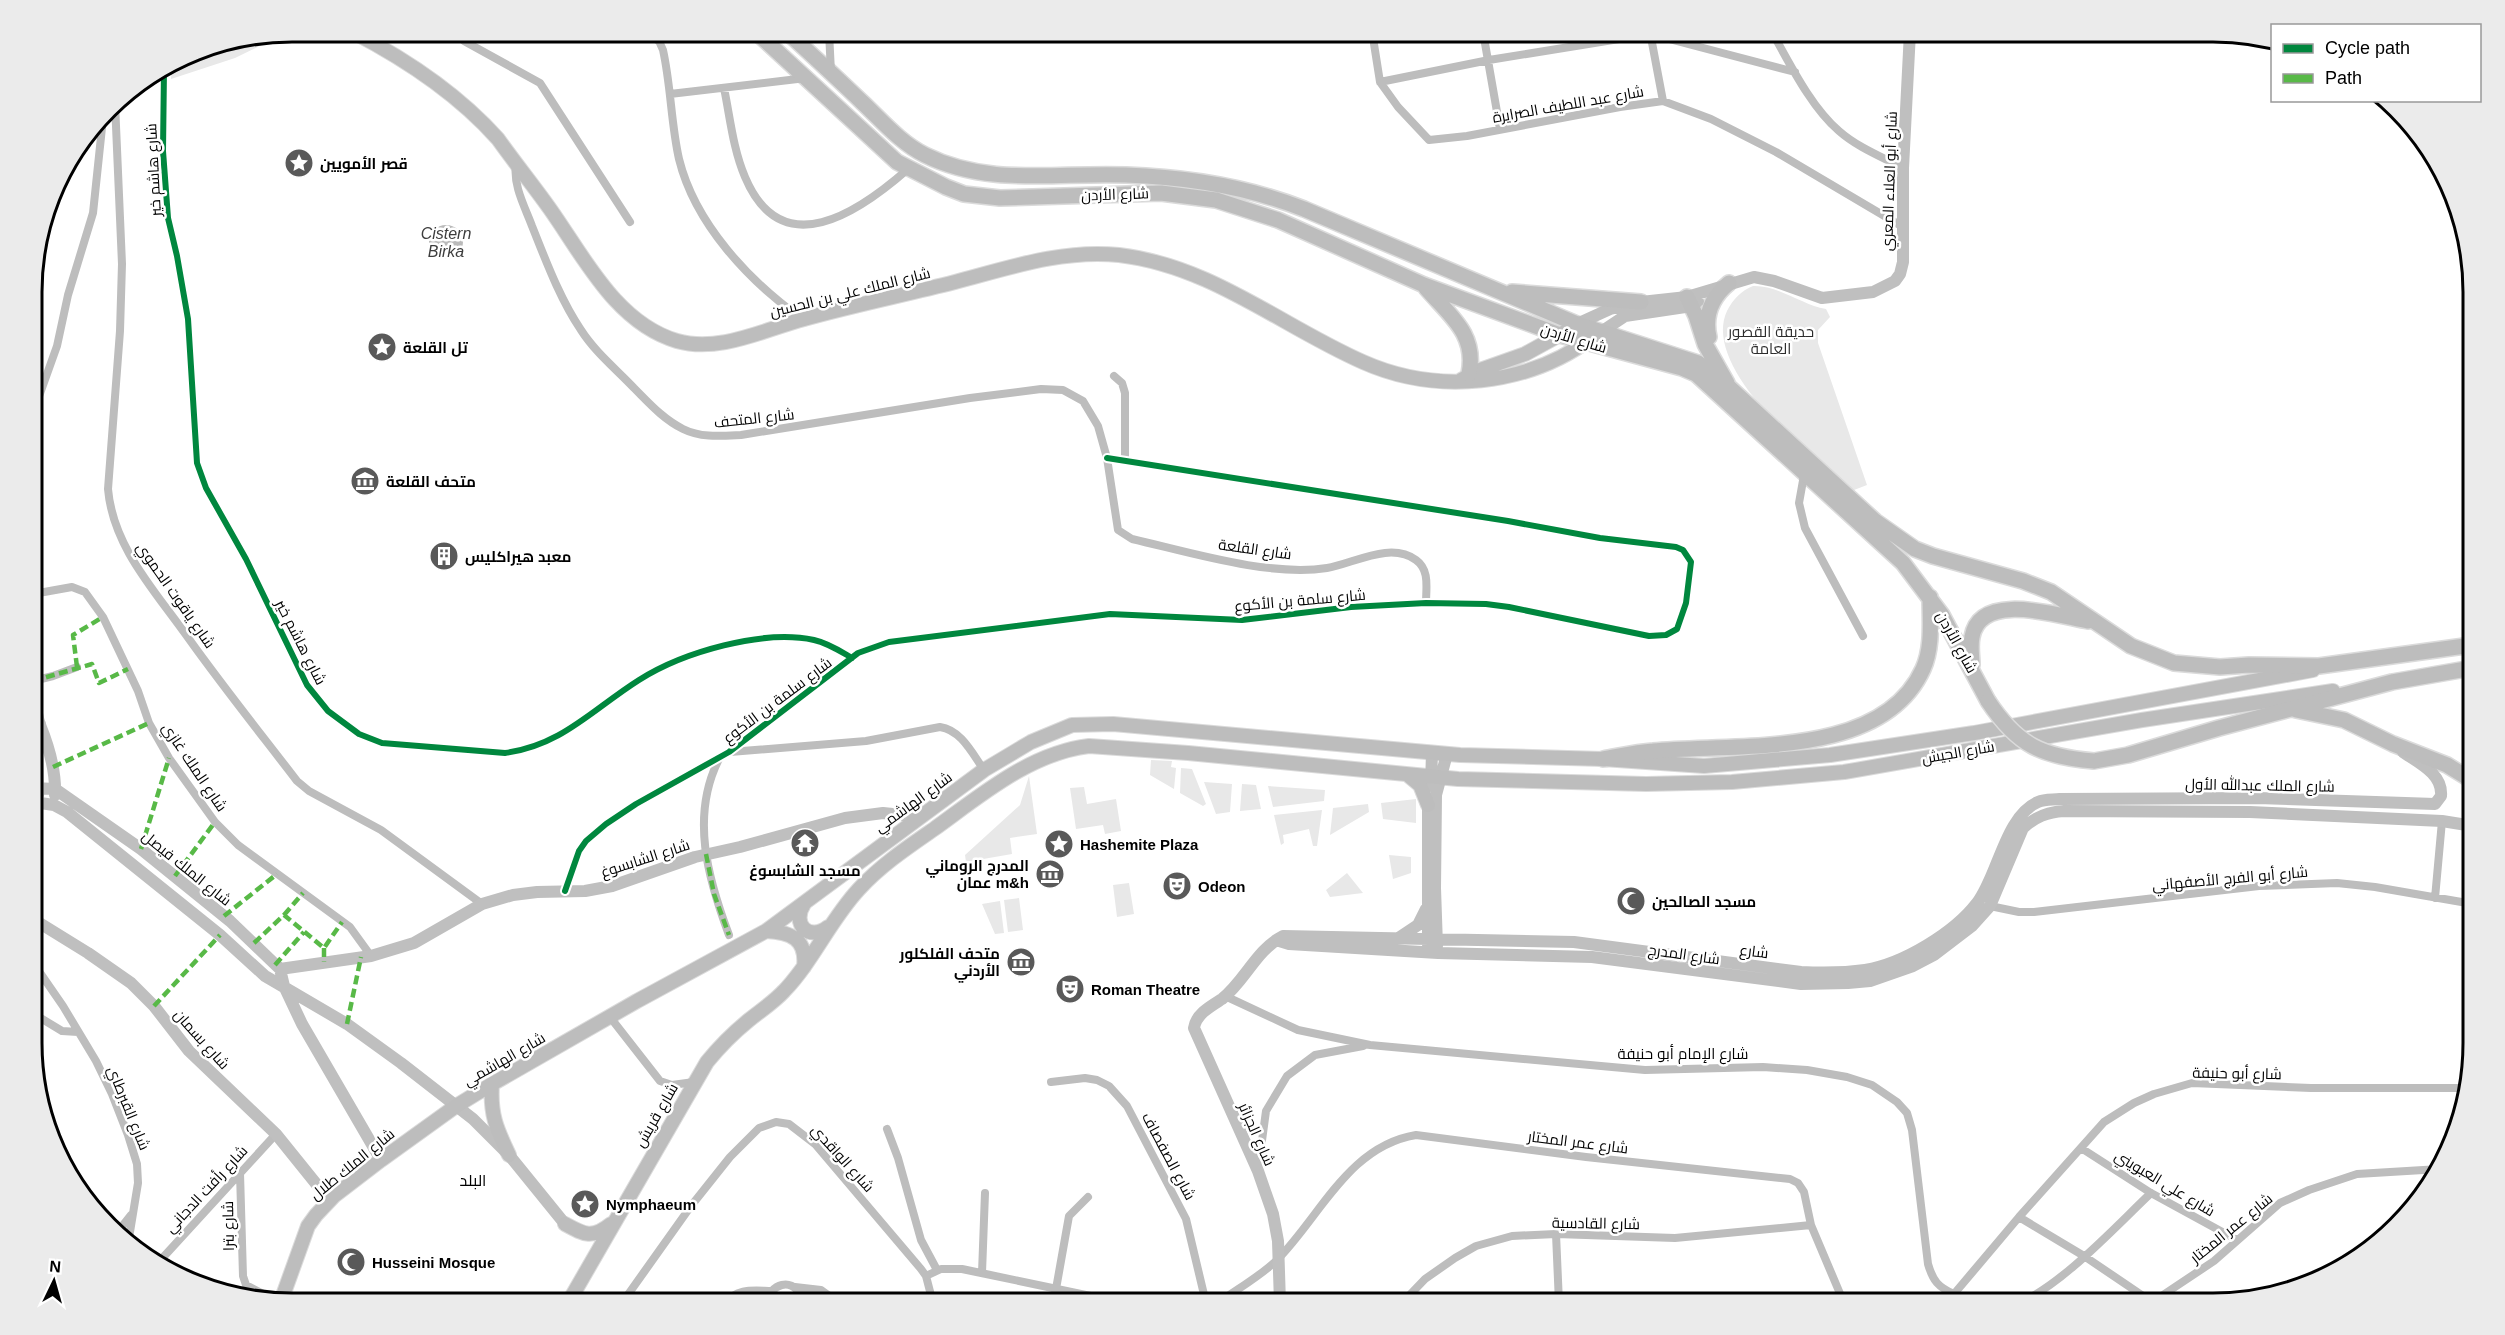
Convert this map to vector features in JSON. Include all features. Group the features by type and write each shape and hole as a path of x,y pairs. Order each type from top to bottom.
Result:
{"highway":[{"name":"شارع الأردن","path":"767,42 897,162 946,188 1000,198 1161,193 1216,200 1278,220 1424,285 1560,335 1682,368 1696,374 1903,563 1930,597 1953,633 1988,701 2013,733 2030,747 2050,756 2094,761 2128,755 2392,682"},
{"name":"شارع الأردن","path":"800,42 905,143 952,167 1018,177 1144,176 1244,190 1304,209 1577,324 1692,360 1730,388 1893,535 1933,556 2051,592 2131,646 2154,657 2194,667 2319,666 2347,663"},
{"path":"1712,355 1708,330 1709,309 1718,292 1729,283"},
{"path":"1424,285 1468,339 1471,350 1464,378"},
{"path":"1497,290 1641,302"},
{"path":"1690,301 1700,333 1730,388"},
{"path":"1604,759 1654,751 1810,740 1858,728 1896,702 1923,669 1930,630 1930,597"},
{"path":"1972,669 1972,636 1980,620 1990,614 2003,610 2023,609 2094,622"},
{"name":"شارع الجيش","path":"2347,663 2463,646"},
{"name":"شارع الجيش","path":"2392,682 2463,670"},
{"path":"2291,710 2344,720 2393,744 2447,765 2463,775"}],"main road":[{"name":"شارع الملك علي بن الحسين","path":"373,42 459,100 491,131 614,299 654,331 683,342 712,344 802,319 1052,258 1094,254 1116,255 1161,264 1216,283 1365,363 1402,375 1464,378 1480,382 1523,372 1557,360 1586,343"},
{"name":"شارع أبو العلاء المعري","path":"1586,343 1625,316 1690,301 1729,283 1754,277 1774,281 1822,298 1873,292 1887,286 1900,274 1903,262 1903,168 1909,42"},
{"path":"1560,335 1604,311 1641,302 1690,301"},
{"name":"شارع الملك علي بن الحسين","path":"1464,378 1507,361 1560,335"},
{"name":"شارع الجيش","path":"1447,754 1604,759 1704,766 1830,755 1974,733 2347,663"},
{"name":"شارع الجيش","path":"1436,777 1646,784 1732,782 1844,772 2142,720 2392,682"},
{"name":"شارع الهاشمي","path":"456,1106 766,931 984,770 1044,736 1072,725 1087,723 1447,754"},
{"path":"42,729 46,738 55,789 54,805 42,803"},
{"name":"شارع الملك عبدالله الأول","path":"2015,834 2023,828 2038,802 2060,799 2258,798 2435,804 2441,796 2438,781 2433,774 2393,744"},
{"path":"804,967 828,927 860,888 893,858 1007,778 1038,761 1074,748 1089,746 1177,752 1436,777"},
{"path":"1432,753 1436,777 1432,939"},
{"path":"1433,952 1427,905 1428,805 1436,777 1447,754"},
{"path":"1408,774 1420,785 1428,805"},
{"path":"42,788 55,789"},
{"name":"شارع الملك فيصل","path":"55,789 174,876 230,921 280,969"},
{"name":"شارع الملك فيصل","path":"54,805 67,812 132,863 220,935 265,976 347,1024 456,1106 509,1155 565,1224"},
{"name":"شارع الملك عبدالله الأول","path":"2028,816 2055,811 2250,812 2442,821 2463,824"},
{"name":"شارع الشابسوغ","path":"280,969 371,956 414,943 482,904 513,895 585,891 612,886 706,854 845,818 883,813 921,817"},
{"name":"شارع المدرج","path":"1276,940 1289,944 1433,952 1592,957 1712,967 1848,983 1868,975 1893,974 1934,955 1972,926 2015,834"},
{"path":"805,902 800,911 799,920 803,928 811,933 821,932 828,927"},
{"path":"1399,938 1418,925 1427,905"},
{"name":"شارع بسمان","path":"42,925 131,983 154,1006 189,1051 276,1134 330,1201"},
{"path":"766,931 788,934 796,939 805,957 804,967"},
{"path":"1225,996 1268,945 1289,934 1574,942 1712,967"},
{"name":"شارع قريش","path":"574,1293 707,1062 726,1040 784,992 804,967"},
{"path":"280,969 284,986 302,1024 381,1160"},
{"name":"شارع الجزائر","path":"1225,996 1199,1015 1194,1028 1258,1171 1276,1224 1279,1293"},
{"path":"492,1084 490,1107 494,1124 509,1155"},
{"name":"شارع الملك طلال","path":"284,1293 308,1226 330,1201 381,1160 456,1106"},
{"path":"565,1224 579,1232 591,1235 598,1234 614,1222"}],"street":[{"path":"466,42 540,83 630,222"},
{"path":"659,42 662,44 679,159 688,187 716,234 744,267 784,307 802,319"},
{"path":"830,42 831,72"},
{"path":"1485,42 1500,129"},
{"path":"1380,82 1489,60 1596,42"},
{"path":"1652,42 1663,101"},
{"path":"1683,42 1795,72"},
{"path":"1778,42 1826,118 1840,132 1903,168"},
{"name":"شارع عبد اللطيف الصرايرة","path":"1374,44 1380,82 1398,107 1426,136 1434,141 1663,101 1711,119 1776,152 1903,227"},
{"name":"شارع هاشم خير","path":"164,78 163,151 168,218 177,256 189,330 200,474 219,515 246,559 307,685 328,711 359,734 382,743 505,753 524,751 552,741 661,667 729,645 773,639 805,639 830,646 852,658"},
{"path":"670,94 806,78"},
{"path":"724,87 733,139 745,179 762,208 788,223 817,225 843,215 878,195 908,169"},
{"name":"شارع ياقوت الحموي","path":"115,115 122,264 120,331 108,489 109,507 122,540 172,617 297,781 309,791 390,836 482,904"},
{"path":"108,123 116,127"},
{"path":"42,388 57,346 68,295 93,213 102,130"},
{"name":"شارع المتحف","path":"516,165 515,176 523,203 562,297 580,329 649,403 669,421 685,430 713,436 741,435 970,398 1054,388 1072,393 1087,406 1098,426 1107,458"},
{"path":"1114,376 1122,383 1125,393 1125,461"},
{"name":"شارع سلمة بن الأكوع","path":"565,891 579,851 592,836 636,804 719,759 852,658 889,642 1110,614 1242,620 1352,607 1426,603 1497,605 1591,626 1659,636 1669,634 1679,625 1686,603 1691,562 1683,550 1676,547 1600,538 1508,521 1107,458"},
{"name":"شارع القلعة","path":"1107,458 1118,530 1132,539 1244,564 1288,568 1328,568 1360,557 1379,554 1398,555 1415,559 1424,568 1426,603"},
{"path":"1804,475 1799,503 1805,528 1863,636"},
{"name":"شارع الملك غازي","path":"42,592 72,587 84,592 103,617 138,691 149,723 164,749 215,822 238,845 350,927 371,956"},
{"path":"42,678 77,667"},
{"path":"729,752 867,741 940,727 949,729 965,742 984,770"},
{"path":"719,759 707,790 704,825 710,883 729,935"},
{"path":"2435,898 2442,821"},
{"name":"شارع أبو الفرج الأصفهاني","path":"1983,905 2019,912 2034,912 2259,886 2327,883 2375,887 2463,902"},
{"name":"شارع القبرطاي","path":"42,976 78,1032 112,1094 134,1152 138,1183 129,1233"},
{"name":"شارع الإمام أبو حنيفة","path":"1225,996 1298,1030 1370,1045 1645,1070 1763,1067 1808,1070 1847,1077 1872,1085 1897,1102 1907,1113 1912,1130 1928,1264 1935,1282 1949,1293"},
{"path":"610,1017 660,1081 672,1085 694,1082"},
{"path":"42,1019 62,1031 78,1032"},
{"path":"1258,1171 1266,1111 1287,1076 1300,1064 1315,1055 1370,1045"},
{"name":"شارع الصفصاف","path":"1051,1082 1085,1078 1097,1080 1109,1086 1127,1106 1183,1212 1203,1293"},
{"name":"شارع أبو حنيفة","path":"1961,1293 2019,1217 2104,1122 2134,1103 2154,1094 2192,1083 2311,1088 2459,1088"},
{"name":"شارع الواقدي","path":"629,1293 691,1206 730,1157 759,1128 776,1122 795,1126 815,1144 926,1276 930,1293"},
{"path":"887,1129 898,1158 921,1240 937,1270"},
{"name":"شارع رأفت الدجاني","path":"163,1257 276,1134"},
{"name":"شارع عمر المختار","path":"1231,1293 1277,1259 1333,1189 1372,1152 1401,1138 1416,1135 1586,1157 1790,1179 1798,1183 1804,1192 1811,1225 1840,1293"},
{"name":"شارع علي العبويني","path":"2081,1148 2151,1193 2237,1240"},
{"name":"شارع عمر المختار","path":"2167,1293 2190,1278 2280,1203 2309,1190 2357,1174 2429,1169"},
{"name":"شارع بترا","path":"240,1173 243,1276 246,1285 256,1290"},
{"path":"982,1273 985,1193"},
{"path":"2037,1293 2085,1256 2151,1193"},
{"path":"1056,1289 1070,1216 1088,1197"},
{"path":"122,1226 131,1215"},
{"path":"2019,1217 2085,1256 2137,1293"},
{"name":"شارع القادسية","path":"1412,1293 1425,1279 1476,1246 1512,1236 1556,1234 1675,1238 1811,1225"},
{"path":"1556,1234 1559,1293"},
{"path":"926,1276 937,1270 962,1269 1075,1293"},
{"path":"738,1293 772,1291 780,1284 821,1290 825,1293"},
{"path":"795,1287 798,1293"}],"green space":[{"path":"264,44 235,58 171,79 171,74 196,61 227,51"},
{"name":"حديقة القصور العامة","path":"1753,286 1772,289 1826,309 1830,317 1818,330 1818,343 1867,485 1854,490 1842,487 1783,431 1742,382 1729,357 1723,333 1729,307 1741,293"},
{"path":"1151,760 1172,761 1171,767 1176,768 1174,789 1150,775"},
{"path":"1181,768 1192,769 1206,804 1203,806 1180,793"},
{"path":"1029,776 1037,834 1010,838 1012,854 966,862 965,855 1020,805"},
{"path":"1204,782 1232,784 1230,812 1216,814"},
{"path":"1242,784 1256,785 1261,809 1240,811"},
{"path":"1268,786 1325,790 1324,801 1273,807"},
{"path":"1084,787 1087,804 1116,799 1121,831 1105,834 1103,825 1076,829 1070,788"},
{"path":"1416,799 1416,823 1383,819 1381,803"},
{"path":"1368,804 1369,812 1330,835 1333,808"},
{"path":"1322,810 1317,846 1313,846 1309,829 1283,835 1284,843 1281,845 1274,815"},
{"path":"1389,855 1411,857 1411,873 1393,879"},
{"path":"1347,873 1363,893 1330,897 1326,890"},
{"path":"1129,883 1134,914 1117,917 1113,885"},
{"path":"1019,898 1023,930 1008,932 1004,900"},
{"path":"1000,901 1004,933 995,934 982,904"}],"water":[{"name":"Cistern Birka","path":"446,225 458,230 463,242 458,254 446,259 434,254 429,242 434,230"}],"marked path":[{"path":"77,667 73,635 103,617"},
{"path":"42,678 92,664 99,683 128,669"},
{"path":"53,767 149,723"},
{"path":"141,849 169,758"},
{"path":"175,876 215,822"},
{"path":"706,854 714,894 729,935"},
{"path":"224,916 277,874"},
{"path":"284,915 303,893"},
{"path":"254,943 284,915 324,948 342,922"},
{"path":"275,965 304,932"},
{"path":"154,1006 220,935"},
{"path":"324,948 324,962"},
{"path":"347,1024 361,957"}],"cycle path":[{"path":"164,78 163,151 168,218 188,319 197,463 206,488 246,559 307,685 328,711 359,734 382,743 505,753 543,743 576,725 622,691 657,670 678,660 724,645 748,640 794,637 824,643 852,658"},
{"path":"565,891 579,851 586,841 606,824 636,804 729,752 858,653 889,642 1110,614 1242,620 1351,607 1426,603 1486,604 1509,607 1649,636 1666,635 1677,629 1686,603 1691,562 1683,550 1676,547 1600,538 1508,521 1107,458"}],"place":[{"name":"قصر الأمويين","path":"299,163"},
{"name":"تل القلعة","path":"382,347"},
{"name":"متحف القلعة","path":"365,481"},
{"name":"معبد هيراكليس","path":"444,556"},
{"name":"مسجد الشابسوغ","path":"805,843"},
{"name":"Hashemite Plaza","path":"1059,844"},
{"name":"المدرج الروماني عمان m&h","path":"1050,874"},
{"name":"Odeon","path":"1177,886"},
{"name":"مسجد الصالحين","path":"1631,901"},
{"name":"متحف الفلكلور الأردني","path":"1021,962"},
{"name":"Roman Theatre","path":"1070,989"},
{"name":"Nymphaeum","path":"585,1204"},
{"name":"Husseini Mosque","path":"351,1262"}],"district":[{"name":"البلد","path":"473,1180"}]}
